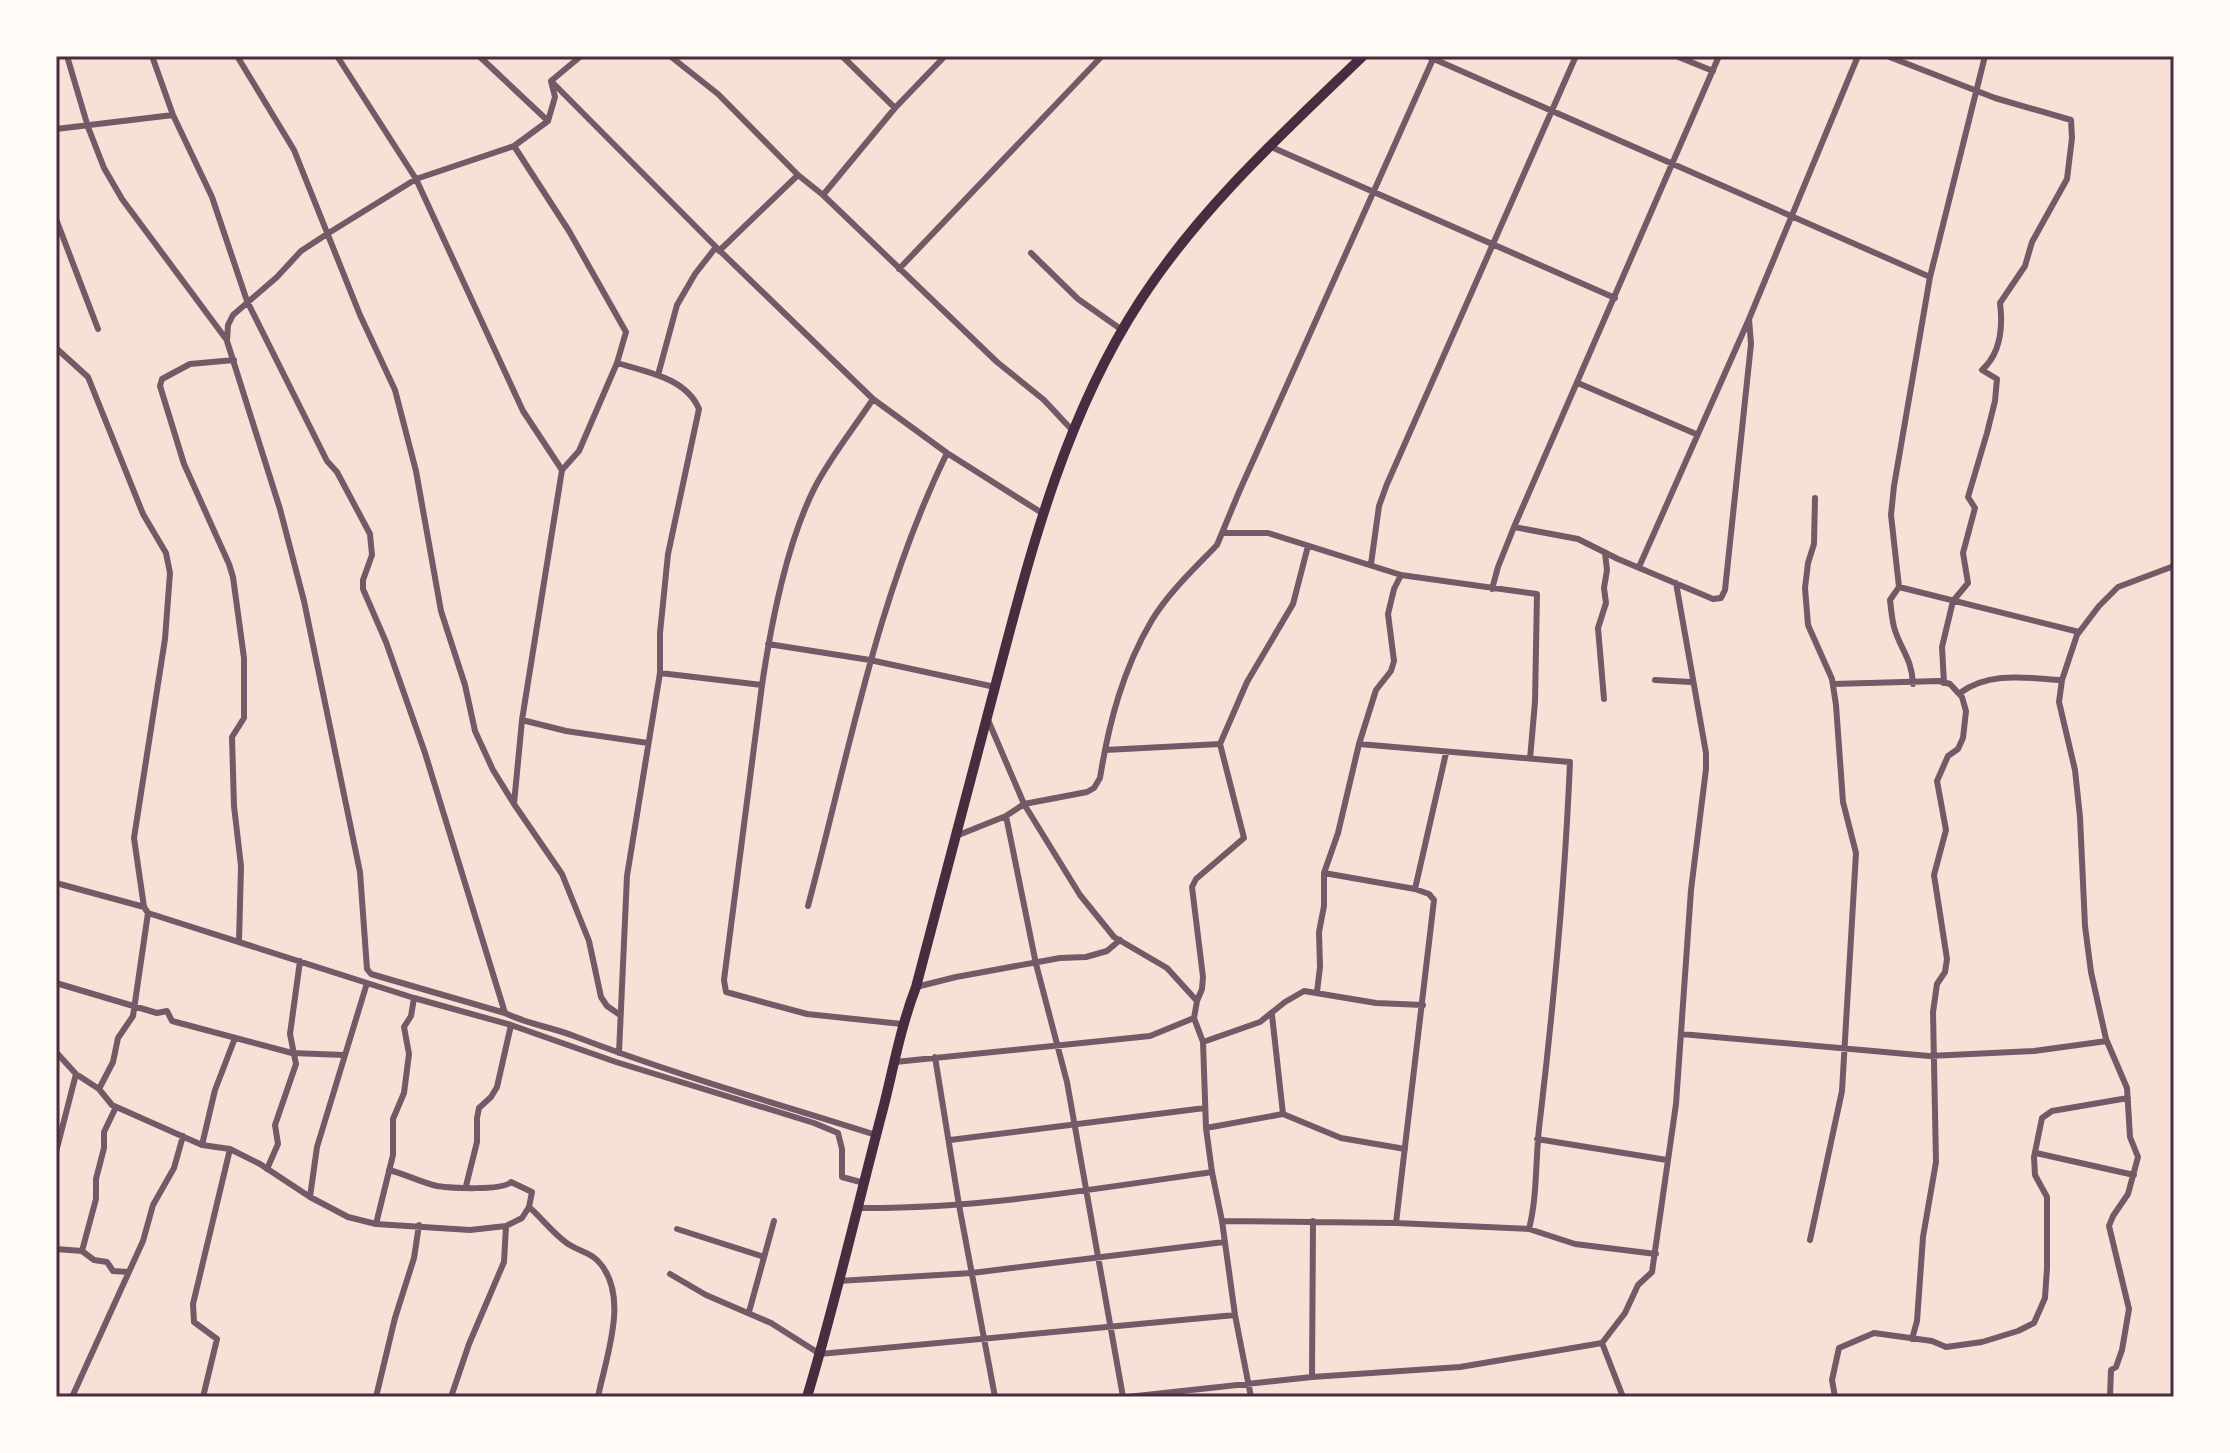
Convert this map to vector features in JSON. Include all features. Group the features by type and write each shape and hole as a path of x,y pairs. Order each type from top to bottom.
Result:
{"highway":[{"path":"807,1397 858,1208 902,1024 916,987 986,715 1042,513 1072,430 1122,330 1184,238 1269,146 1363,56"}],"street":[{"path":"67,56 104,168 122,199 227,341 234,360 280,509 304,601 360,872 368,972 505,1013 523,1022 544,1024 619,1053 876,1135"},
{"path":"152,56 173,115 212,197 247,301 327,461 337,472 368,528 372,555 363,589 386,642 425,753 505,1013"},
{"path":"237,56 294,150 395,390 416,471 441,611 465,685 475,731 493,770 562,874 589,941 601,997 607,1006 620,1015"},
{"path":"337,56 416,179 523,411 562,470"},
{"path":"479,56 548,121"},
{"path":"551,81 581,56"},
{"path":"670,56 718,94 798,175 823,195 997,362 1044,400 1072,430"},
{"path":"842,56 895,108"},
{"path":"823,195 895,108 945,56"},
{"path":"899,269 1102,56"},
{"path":"1371,564 1379,506 1387,484 1576,56"},
{"path":"1676,56 1713,71"},
{"path":"1492,589 1514,527 1719,56"},
{"path":"1639,567 1749,319 1858,56"},
{"path":"1887,56 1975,90 2071,120 2067,179 2032,242 2025,266 2000,303 2002,321 1995,359 1982,370 1997,379 1995,401 1968,497 1975,508 1963,553 1968,583 1953,601 1942,647 1944,683"},
{"path":"1913,684 1910,658 1894,630 1890,600 1899,587 1891,503 1930,277 1985,56"},
{"path":"956,836 1006,816 1024,804 1080,794 1094,788 1100,778 1122,683 1152,620 1217,545 1223,533 1430,57 1930,277"},
{"path":"227,341 229,320 301,251 416,179 514,146 548,121 555,97 551,81"},
{"path":"551,81 873,399 947,453 1042,513"},
{"path":"56,129 173,115"},
{"path":"514,146 569,231 624,326 626,337 579,451 562,470 522,720 514,804"},
{"path":"1269,146 1615,298"},
{"path":"658,375 677,305 695,274 798,175"},
{"path":"56,219 98,329"},
{"path":"1031,253 1078,299 1122,330"},
{"path":"1514,527 1578,539 1718,600 1725,590 1751,344 1749,319"},
{"path":"56,348 88,377 143,514 166,553 170,573 165,639 134,838 146,910 135,1006 133,1016 118,1038 113,1062 99,1089"},
{"path":"234,360 190,364 162,379 160,386 184,464 233,577 244,658 244,718 232,737 234,806 241,866 239,942"},
{"path":"617,363 658,375 685,388 694,397 699,409 668,554 660,633 660,673 627,876 619,1053"},
{"path":"1578,383 1696,434"},
{"path":"873,399 813,490 799,525 768,644 724,965 726,992 807,1014 902,1024"},
{"path":"808,906 870,660 907,542 947,453"},
{"path":"1810,1240 1837,1120 1845,1049 1856,853 1843,802 1833,684 1808,625 1805,588 1814,544 1815,498"},
{"path":"1223,533 1268,533 1401,575 1537,594 1535,702 1530,759"},
{"path":"1251,1397 1206,1128 1203,1042 1194,1018 1203,977 1192,887 1196,879 1244,838 1220,744 1247,682 1293,604 1308,546"},
{"path":"1604,699 1598,628 1606,603 1605,553"},
{"path":"2110,1397 2111,1370 2116,1367 2122,1350 2129,1309 2109,1226 2128,1194 2138,1157 2130,1137 2124,1079 2107,1041 2091,972 2085,926 2080,817 2072,753 2059,702 2062,680 2079,632 2115,589 2174,566"},
{"path":"1317,992 1324,873 1338,833 1359,744 1376,690 1391,671 1394,661 1388,614 1401,575"},
{"path":"1006,816 1036,964 1067,1082 1072,1124 1125,1397 1312,1377 1460,1367 1602,1343 1625,1313 1638,1285 1652,1272 1676,1104 1691,890 1706,785 1706,753 1691,682 1676,583"},
{"path":"1899,587 2079,632"},
{"path":"768,644 870,660 995,687"},
{"path":"660,673 762,685"},
{"path":"1960,693 1991,678 2062,680"},
{"path":"1655,680 1691,682"},
{"path":"1833,684 1944,683 1960,693 1966,711 1963,738 1958,749 1948,756 1937,781 1946,830 1934,875 1947,959 1945,972 1937,984 1932,1055 1936,1162 1923,1237 1917,1321 1912,1339"},
{"path":"986,715 1024,804 1080,895 1120,940 1167,968 1197,1001"},
{"path":"522,720 566,731 648,743"},
{"path":"1105,750 1220,744"},
{"path":"1359,744 1570,762 1566,868 1556,992 1537,1139 1534,1210 1529,1229"},
{"path":"1415,889 1446,753"},
{"path":"1324,873 1415,889 1429,894 1434,900 1396,1223"},
{"path":"56,883 814,1123 838,1133 842,1149 842,1177 864,1183"},
{"path":"916,987 1060,958 1086,957 1107,951 1120,940"},
{"path":"267,1169 278,1144 275,1125 296,1064 290,1034 300,961"},
{"path":"56,983 157,1013 167,1011 172,1021 292,1053 344,1055"},
{"path":"310,1197 317,1147 367,983"},
{"path":"1203,1042 1249,1028 1304,991 1376,1003 1423,1005"},
{"path":"376,1224 394,1148 393,1119 403,1099 409,1054 404,1027 411,1016 414,998"},
{"path":"1272,1015 1283,1114"},
{"path":"895,1062 1150,1036 1194,1018"},
{"path":"466,1186 477,1142 479,1108 497,1087 511,1025"},
{"path":"1681,1034 1932,1055 2034,1051 2107,1041"},
{"path":"202,1145 215,1090 235,1038"},
{"path":"56,1052 76,1074 99,1089 116,1107 202,1145 230,1149 339,1214 376,1224 470,1230 506,1226 522,1218 529,1207 532,1192 511,1182 492,1190 441,1186 389,1170"},
{"path":"935,1057 995,1397"},
{"path":"56,1152 76,1074"},
{"path":"1835,1397 1832,1380 1839,1348 1874,1333 1932,1341 1946,1347 1982,1342 2034,1323 2045,1298 2048,1206 2047,1197 2035,1175 2040,1123 2052,1111 2128,1098"},
{"path":"82,1251 96,1199 104,1132 116,1107"},
{"path":"950,1140 1205,1108"},
{"path":"1206,1128 1283,1114 1341,1138 1405,1149"},
{"path":"72,1397 143,1241 153,1205 174,1168 183,1136"},
{"path":"1537,1139 1667,1160"},
{"path":"203,1397 217,1339 194,1322 193,1304 230,1149"},
{"path":"2036,1153 2134,1175"},
{"path":"858,1208 959,1205 1212,1172"},
{"path":"529,1207 568,1244 588,1252 598,1261 611,1283 614,1303 611,1334 598,1397"},
{"path":"749,1312 774,1221"},
{"path":"1222,1221 1396,1223 1529,1229 1575,1244 1656,1254"},
{"path":"1312,1377 1313,1221"},
{"path":"376,1397 395,1318 414,1258 419,1225"},
{"path":"451,1397 469,1344 504,1262 506,1226"},
{"path":"677,1229 764,1257"},
{"path":"838,1281 972,1273 1224,1242"},
{"path":"56,1249 82,1251 94,1260 107,1262 113,1271 128,1272"},
{"path":"670,1274 706,1295 749,1312 820,1354 1235,1315"},
{"path":"1602,1343 1623,1397"}]}
